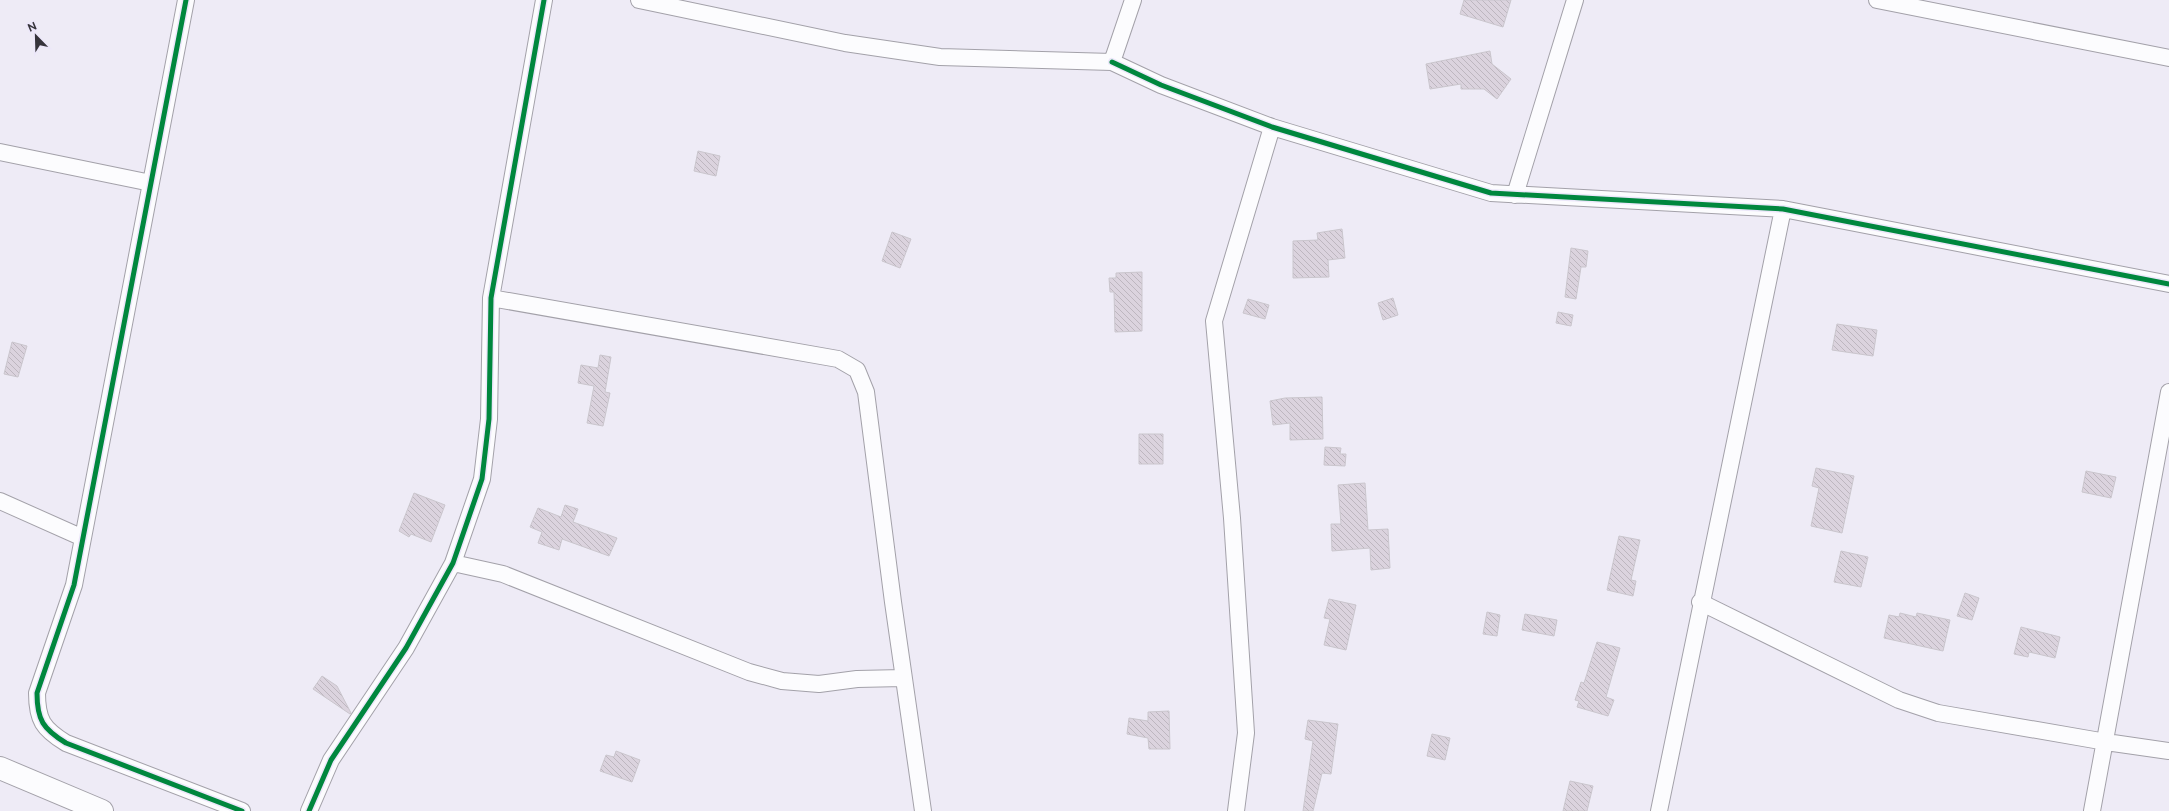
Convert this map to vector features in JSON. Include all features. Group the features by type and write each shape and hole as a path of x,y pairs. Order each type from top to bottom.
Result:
{"highway":[{"path":"0,768 102,811"}],"street":[{"path":"186,0 74,585 37,693 37,709 42,722 49,732 66,743 242,811"},
{"path":"309,811 331,760 406,648 453,564 482,479 489,419 491,298 544,0"},
{"path":"639,0 845,43 940,57 1112,62 1161,85 1272,127 1491,193 1783,209 2169,284"},
{"path":"1112,62 1134,0"},
{"path":"1514,195 1575,0"},
{"path":"1877,0 2169,58"},
{"path":"1236,811 1246,732 1232,518 1214,321 1272,127"},
{"path":"0,152 151,183"},
{"path":"1658,811 1700,602 1745,399 1783,209"},
{"path":"491,298 838,360 857,370 866,392 903,678 923,811"},
{"path":"2092,811 2106,742 2169,392"},
{"path":"0,501 83,538"},
{"path":"453,564 503,574 749,672 782,681 819,684 857,679 903,678"},
{"path":"1700,602 1899,700 1938,713 2106,742 2169,751"}],"building":[{"path":"1464,0 1511,0 1503,27 1460,14"},
{"path":"1490,51 1492,64 1511,79 1497,99 1484,89 1461,89 1461,84 1430,89 1426,64"},
{"path":"698,151 720,156 716,176 694,171"},
{"path":"1342,229 1345,258 1328,260 1329,277 1293,278 1293,241 1318,240 1317,233"},
{"path":"892,232 911,239 900,268 882,261"},
{"path":"1571,248 1588,251 1586,267 1581,267 1576,299 1565,297"},
{"path":"1142,272 1142,331 1115,332 1114,292 1110,292 1109,278 1116,278 1116,273"},
{"path":"1393,298 1398,315 1383,320 1378,303"},
{"path":"1248,299 1269,305 1265,319 1243,313"},
{"path":"1558,312 1573,315 1571,326 1556,323"},
{"path":"1837,324 1877,330 1873,356 1832,350"},
{"path":"12,342 27,346 18,377 4,374"},
{"path":"600,355 611,357 605,392 610,393 603,426 587,423 594,386 578,383 581,365 598,368"},
{"path":"1322,397 1323,439 1290,440 1290,423 1273,425 1270,401 1285,398"},
{"path":"1139,434 1163,434 1163,464 1139,464"},
{"path":"1325,447 1341,448 1340,454 1346,454 1345,466 1324,465"},
{"path":"1816,468 1854,476 1842,533 1811,526 1819,488 1812,486"},
{"path":"2086,471 2116,477 2111,498 2082,492"},
{"path":"1365,483 1368,530 1388,529 1390,568 1371,570 1370,548 1332,551 1331,524 1341,524 1338,485"},
{"path":"414,493 445,505 431,542 411,534 409,537 399,531"},
{"path":"565,505 578,509 573,522 617,538 609,556 562,539 559,550 538,543 542,532 530,527 538,508 561,517"},
{"path":"1619,536 1640,540 1631,580 1636,581 1633,596 1607,590"},
{"path":"1841,551 1868,557 1861,587 1834,582"},
{"path":"1965,593 1979,598 1972,620 1957,616"},
{"path":"1329,599 1356,605 1346,650 1324,645 1330,619 1324,618"},
{"path":"1487,612 1500,615 1497,636 1483,634"},
{"path":"1900,613 1916,617 1917,613 1950,620 1943,651 1884,638 1889,615 1899,617"},
{"path":"1525,614 1557,620 1554,636 1522,630"},
{"path":"2021,627 2060,637 2055,658 2029,652 2028,657 2014,654"},
{"path":"1597,642 1620,648 1606,697 1614,700 1608,716 1577,707 1579,701 1575,700 1581,682 1584,683"},
{"path":"322,676 337,686 351,713 350,714 313,689"},
{"path":"1169,711 1170,749 1149,749 1148,738 1127,734 1129,718 1148,721 1148,712"},
{"path":"1308,720 1338,724 1331,774 1322,773 1313,811 1303,811 1313,741 1305,739"},
{"path":"1432,734 1450,738 1445,760 1427,756"},
{"path":"616,751 640,760 632,782 600,771 606,755 614,757"},
{"path":"1570,781 1593,786 1587,811 1563,811"}],"cycle path":[{"path":"186,0 74,585 37,693 37,702 38,710 43,723 52,733 66,743 242,811"},
{"path":"309,811 331,760 406,648 453,563 482,479 489,419 491,298 544,0"},
{"path":"1112,62 1161,85 1272,127 1491,193 1783,209 2169,284"}]}
